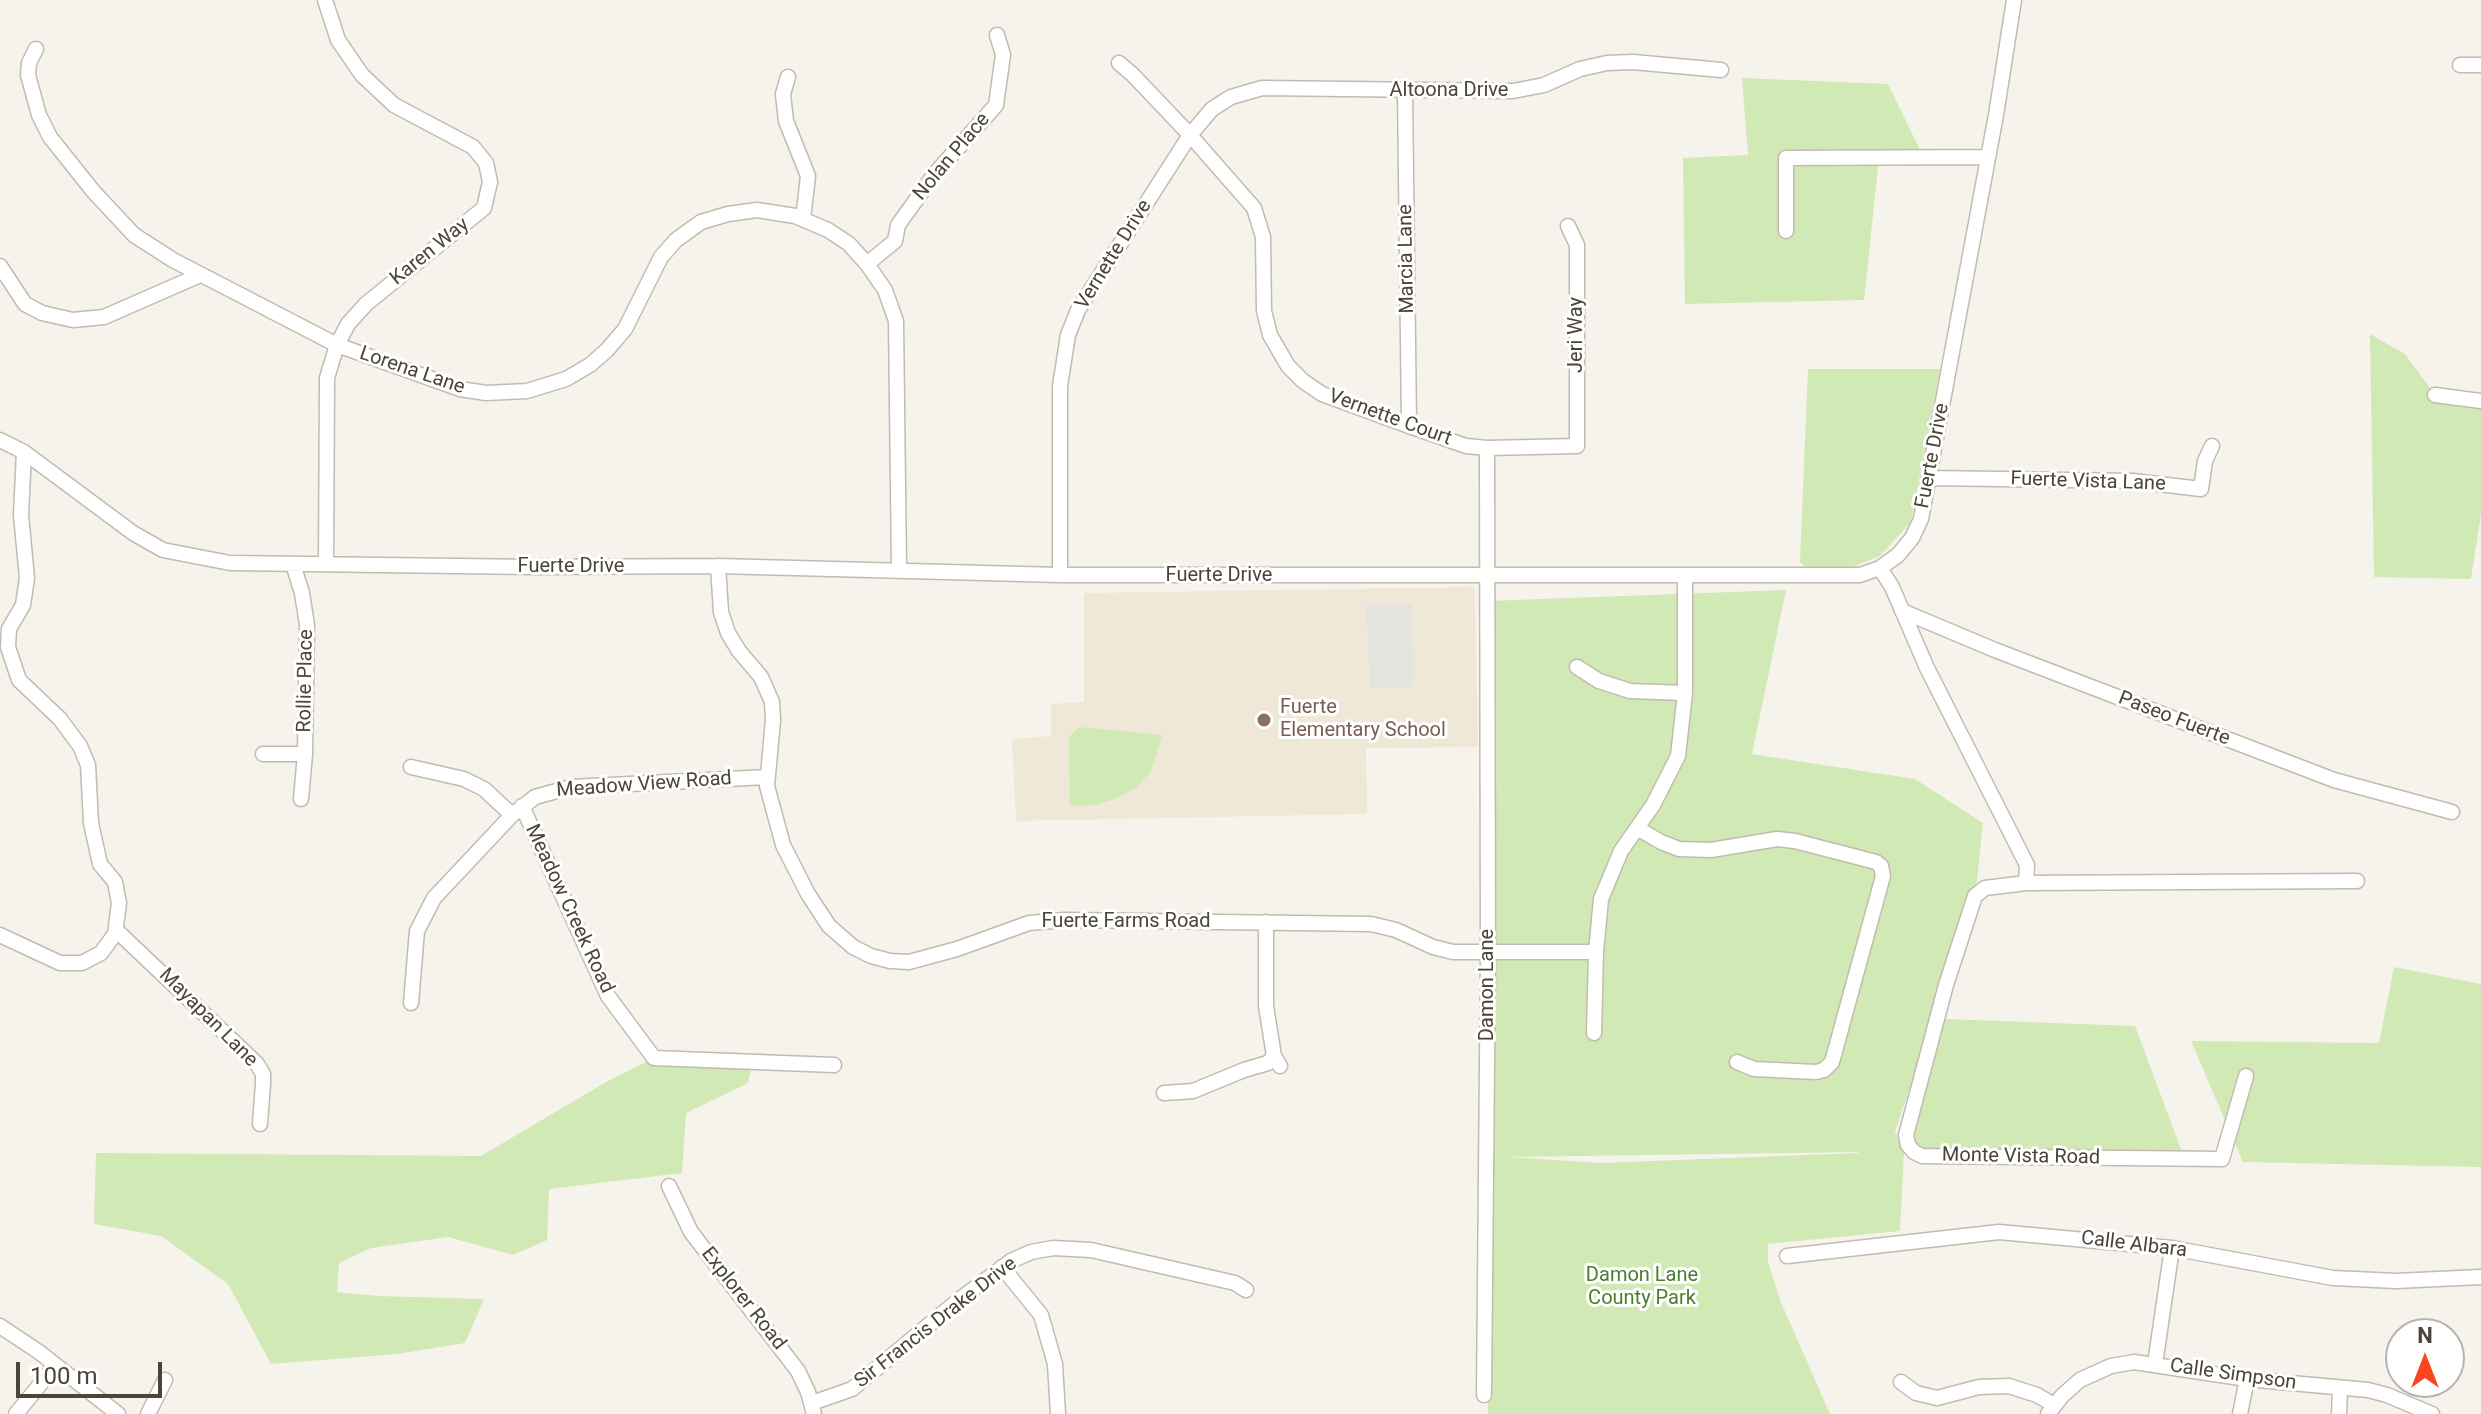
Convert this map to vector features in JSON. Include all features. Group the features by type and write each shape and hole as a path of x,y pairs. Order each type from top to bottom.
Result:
{"street":[{"name":"Karen Way","path":"325,0 338,40 362,75 394,105 473,147 486,163 490,182 484,208 366,304 348,324 337,345 327,378 326,564"},
{"name":"Fuerte Drive","path":"0,440 24,452 133,533 163,550 211,561 718,566 1060,575 1849,577 1880,568 1898,555 1912,538 1921,519 2014,0"},
{"name":"Nolan Place","path":"867,264 895,241 898,225 934,175 996,105 1003,55 997,35"},
{"name":"Lorena Lane","path":"36,49 29,63 28,75 39,115 50,137 93,191 134,235 200,275 337,345 460,389 500,394 538,389 578,372 607,350 625,329 661,257 676,240 713,217 742,211 772,211 803,219 839,237 867,264 889,300 897,332 899,569"},
{"name":"Altoona Drive","path":"1190,135 1212,109 1251,89 1521,90 1544,85 1580,69 1620,62 1721,70"},
{"name":"Vernette Court","path":"1119,63 1190,135 1254,208 1263,237 1264,311 1270,335 1288,366 1303,381 1322,394 1466,446 1577,446"},
{"path":"2460,65 2481,65"},
{"path":"788,77 783,94 786,121 808,176 803,219"},
{"name":"Marcia Lane","path":"1405,91 1409,426"},
{"name":"Vernette Drive","path":"1060,575 1060,386 1068,335 1078,310 1190,135"},
{"path":"1786,231 1786,158 1988,157"},
{"name":"Jeri Way","path":"1568,226 1577,245 1577,446"},
{"path":"0,266 25,304 42,313 73,320 114,314 200,275"},
{"path":"2435,395 2481,401"},
{"name":"Fuerte Vista Lane","path":"1930,478 2133,481 2201,489 2205,461 2212,446"},
{"path":"1487,448 1488,575"},
{"path":"0,935 60,963 82,963 101,953 116,930 119,903 115,882 100,864 91,823 88,765 80,746 70,731 19,680 8,647 9,629 23,605 27,578 21,515 24,452"},
{"name":"Rollie Place","path":"293,564 307,625 305,754 301,799"},
{"name":"Fuerte Farms Road","path":"718,566 724,623 733,642 766,685 772,702 767,777 779,834 808,894 836,934 853,947 881,959 909,962 936,956 1004,930 1051,920 1371,924 1396,930 1443,950 1488,953 1596,952"},
{"path":"1880,568 2027,865 2026,883"},
{"name":"Damon Lane","path":"1484,1395 1488,575"},
{"path":"1594,1033 1601,899 1621,851 1653,805 1678,756 1685,693 1685,576"},
{"name":"Paseo Fuerte","path":"1902,611 2334,780 2452,812"},
{"path":"1577,667 1599,681 1630,691 1685,693"},
{"path":"263,754 305,754"},
{"name":"Meadow Creek Road","path":"411,767 464,779 517,811 608,996 654,1058 834,1065"},
{"name":"Meadow View Road","path":"411,1003 417,931 434,898 517,811 546,792 571,787 767,777"},
{"path":"1637,828 1679,849 1711,850 1777,839 1876,862 1881,866 1883,876 1832,1062 1824,1070 1816,1072 1754,1069 1737,1062"},
{"name":"Monte Vista Road","path":"2246,1076 2222,1159 1927,1156 1914,1152 1908,1145 1906,1135 1946,985 1975,896 1985,888 2026,883 2357,881"},
{"path":"1164,1093 1193,1091 1244,1070 1277,1061 1266,1006 1266,922"},
{"name":"Mayapan Lane","path":"116,930 257,1064 263,1074 260,1124"},
{"name":"Explorer Road","path":"669,1186 691,1232 791,1361 813,1408"},
{"name":"Calle Albara","path":"1787,1256 1999,1232 2172,1248 2333,1278 2418,1281 2481,1277"},
{"path":"2155,1364 2172,1248"},
{"name":"Sir Francis Drake Drive","path":"813,1408 852,1389 1002,1267 1042,1249 1091,1250 1235,1283 1246,1290"},
{"path":"1002,1267 1041,1315 1055,1364 1058,1414"},
{"path":"0,1326 118,1414"},
{"name":"Calle Simpson","path":"2051,1410 2070,1388 2100,1370 2134,1362 2247,1379 2368,1390 2432,1414"},
{"path":"16,1414 55,1366"},
{"path":"2240,1414 2247,1379"},
{"path":"148,1414 165,1380"},
{"path":"1901,1382 1916,1393 1937,1398 1979,1387 2009,1386 2037,1395 2051,1410"},
{"path":"2339,1414 2340,1389"}],"shaded area":[{"name":"Fuerte Elementary School","path":"1475,587 1478,747 1366,748 1367,814 1016,821 1012,739 1051,736 1051,704 1084,702 1084,593"},
{"path":"1366,604 1412,604 1413,687 1370,688"}],"green space":[{"path":"1742,78 1888,84 1924,158 1879,158 1864,300 1685,304 1683,158 1748,155"},
{"path":"2370,334 2405,354 2435,395 2481,401 2481,514 2471,579 2374,577"},
{"path":"1808,369 1940,369 1911,522 1880,556 1852,567 1807,568 1800,562"},
{"name":"Damon Lane County Park","path":"1786,590 1752,754 1915,779 1983,823 1976,889 1895,1132 1903,1150 1945,1019 2135,1026 2182,1152 1904,1151 1900,1231 1768,1244 1768,1261 1780,1300 1830,1414 1488,1414 1488,601","holes":["1858,1152 1858,1153 1600,1163 1508,1157"]},
{"path":"1079,727 1162,735 1151,771 1136,788 1115,799 1095,805 1070,806 1069,737"},
{"path":"2394,967 2481,984 2481,1167 2243,1162 2191,1041 2379,1043"},
{"path":"654,1058 753,1062 748,1083 686,1113 682,1173 549,1189 547,1240 513,1255 448,1237 371,1248 339,1263 337,1292 484,1299 465,1343 397,1354 271,1364 228,1284 161,1236 94,1224 96,1153 481,1156 608,1081"}],"place":[{"name":"Fuerte Elementary School","path":"1264,720"}]}
